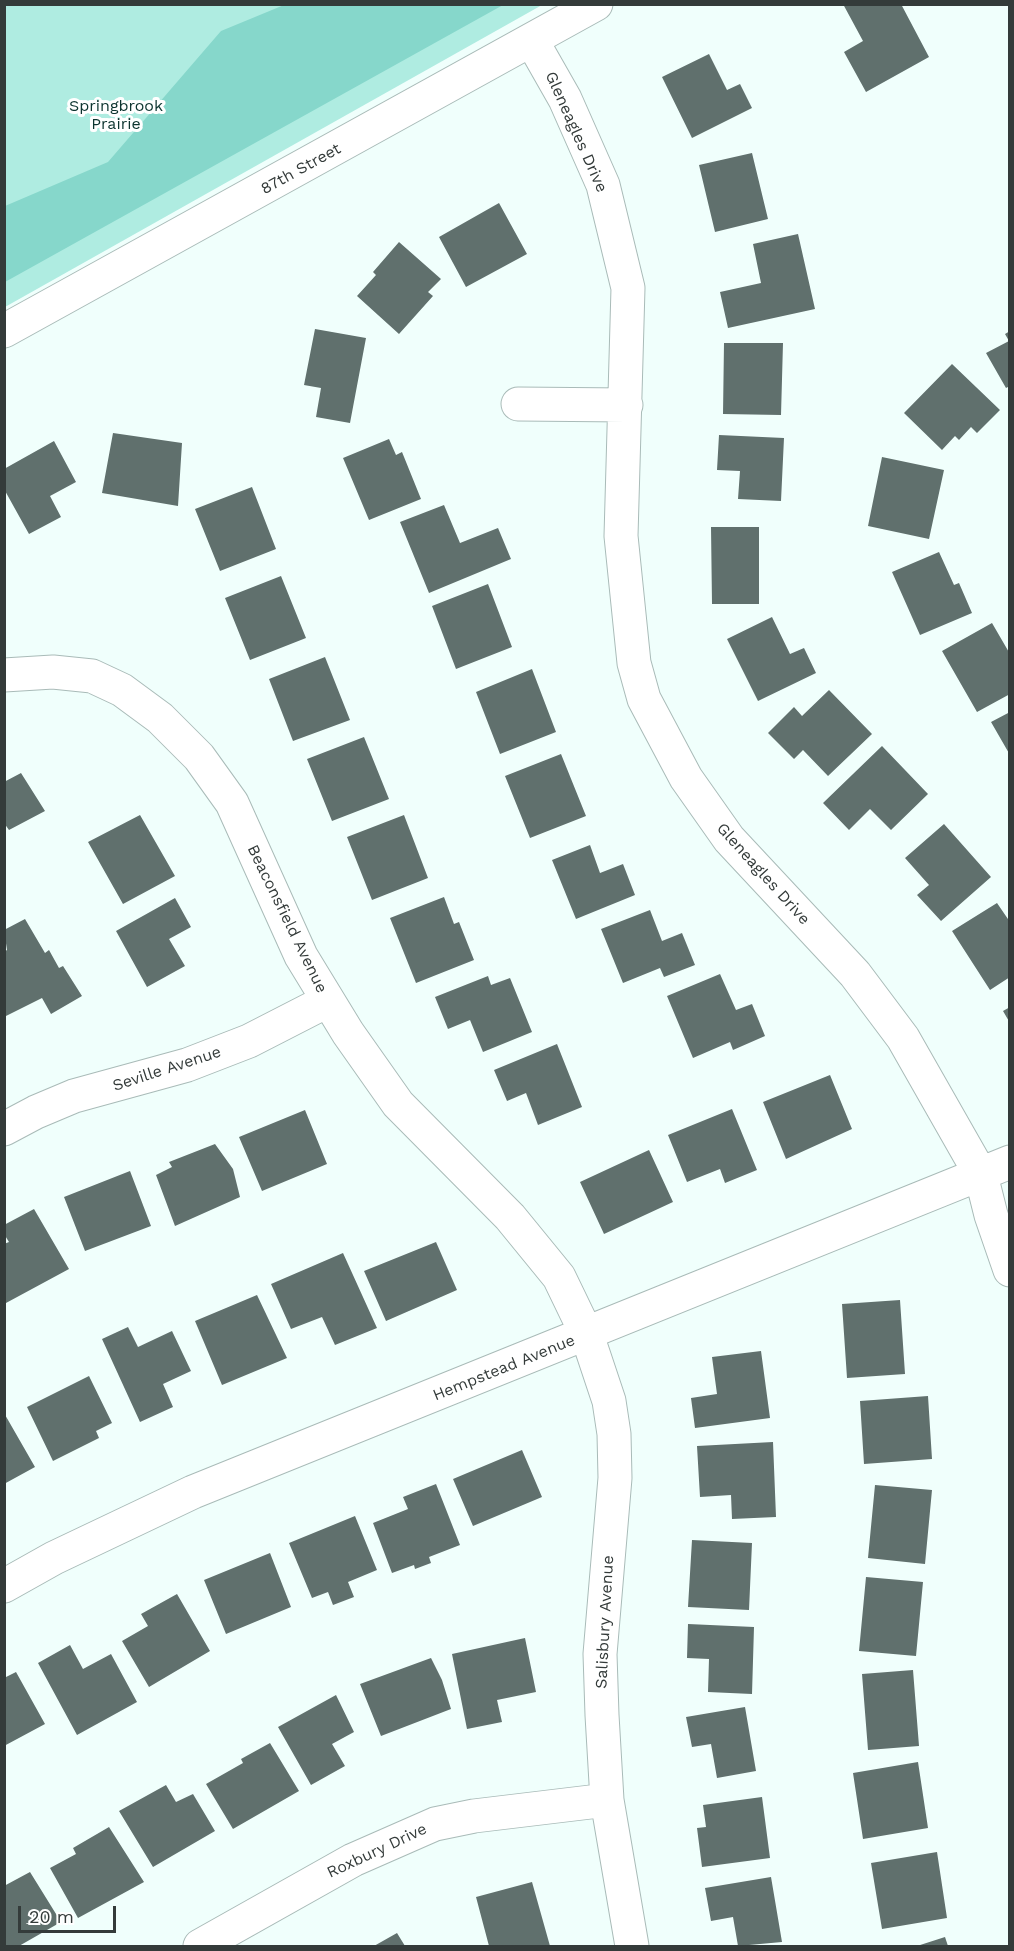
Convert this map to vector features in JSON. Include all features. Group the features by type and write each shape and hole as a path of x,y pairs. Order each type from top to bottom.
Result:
{"street":[{"name":"87th Street","path":"4,331 596,4"},
{"name":"Gleneagles Drive","path":"532,41 565,99 603,185 628,288 621,536 634,663 644,699 663,739 686,778 729,839 855,974 995,1168 991,1215 1010,1270"},
{"path":"518,404 626,405"},
{"name":"Beaconsfield Avenue","path":"4,675 53,672 92,676 122,690 160,718 199,757 232,803 301,956 327,1001 398,1104 510,1217 559,1277 587,1335"},
{"name":"Seville Avenue","path":"4,1129 74,1096 187,1065 249,1041 327,1001"},
{"name":"Hempstead Avenue","path":"4,1586 54,1558 193,1492 587,1335 995,1168"},
{"name":"Salisbury Avenue","path":"587,1335 609,1401 614,1434 615,1478 600,1654 607,1800 632,1947"},
{"name":"Roxbury Drive","path":"200,1947 353,1860 435,1824 474,1816 607,1800"}],"green space":[{"name":"Springbrook Prairie","path":"5,5 542,5 5,307"},
{"path":"284,5 503,5 5,282 5,206 108,162 221,31"}],"building":[{"path":"843,4 901,4 929,57 866,92 844,52 863,41"},
{"path":"709,54 727,90 740,84 752,108 692,138 662,77"},
{"path":"752,153 768,219 715,232 699,165"},
{"path":"499,203 527,254 466,287 439,237"},
{"path":"798,234 815,309 728,328 720,292 761,283 753,244"},
{"path":"399,242 441,279 428,292 433,296 399,334 357,296 376,275 373,272"},
{"path":"315,329 366,338 350,423 316,417 321,388 304,385"},
{"path":"1010,331 1010,386 1006,388 986,353 1009,341 1005,334"},
{"path":"724,343 783,343 781,415 723,414"},
{"path":"952,364 1000,410 977,433 971,427 959,440 955,436 942,450 904,413"},
{"path":"113,433 182,443 178,506 102,493"},
{"path":"719,435 784,438 781,501 738,499 740,471 717,470"},
{"path":"389,439 396,455 402,452 421,499 369,520 343,458"},
{"path":"54,441 76,482 50,496 61,517 29,534 4,489 4,469"},
{"path":"882,457 944,470 929,539 868,526"},
{"path":"252,487 276,549 220,571 195,509"},
{"path":"444,505 460,543 498,528 511,559 429,593 400,522"},
{"path":"711,527 759,527 759,604 712,604"},
{"path":"939,552 954,585 959,583 972,613 920,635 892,572"},
{"path":"281,576 306,638 250,660 225,598"},
{"path":"488,584 512,647 456,669 432,606"},
{"path":"772,617 790,654 804,648 816,673 758,701 727,639"},
{"path":"992,623 1010,654 1010,694 977,712 942,651"},
{"path":"325,657 350,720 293,741 269,679"},
{"path":"532,669 556,732 500,754 476,692"},
{"path":"829,690 872,734 828,776 803,750 794,759 768,733 794,707 802,716"},
{"path":"1010,712 1010,755 991,722"},
{"path":"364,737 389,799 332,821 307,759"},
{"path":"882,746 928,794 891,830 870,809 849,830 823,803"},
{"path":"561,754 586,816 530,838 505,776"},
{"path":"21,773 45,811 9,830 4,823 4,782"},
{"path":"140,815 175,876 123,904 88,842"},
{"path":"404,815 428,878 372,900 347,837"},
{"path":"944,824 991,877 941,921 917,895 929,885 905,858"},
{"path":"590,845 600,873 623,864 635,895 576,919 552,860"},
{"path":"444,897 454,924 459,922 474,960 416,983 390,918"},
{"path":"175,898 191,927 169,939 185,966 147,987 116,931"},
{"path":"997,903 1010,922 1010,977 990,990 952,931"},
{"path":"650,910 662,941 682,933 695,965 664,977 660,968 623,983 601,929"},
{"path":"25,919 45,953 49,950 59,968 63,966 82,996 51,1014 42,998 4,1017 4,952 7,950 4,930"},
{"path":"720,974 736,1010 752,1004 765,1036 733,1050 730,1042 693,1058 667,996"},
{"path":"488,976 491,985 510,978 532,1032 483,1052 470,1020 448,1029 435,997"},
{"path":"1010,1007 1010,1023 1003,1011"},
{"path":"557,1044 582,1107 538,1125 526,1093 507,1101 494,1070"},
{"path":"830,1075 852,1129 786,1159 763,1102"},
{"path":"732,1109 757,1170 725,1183 720,1169 687,1182 668,1135"},
{"path":"305,1110 327,1164 262,1191 239,1137"},
{"path":"215,1144 233,1169 240,1197 175,1226 156,1175 172,1167 169,1162"},
{"path":"649,1150 673,1202 604,1234 580,1182"},
{"path":"130,1171 151,1226 85,1251 64,1197"},
{"path":"34,1209 69,1269 6,1303 4,1244 9,1242 4,1234 4,1225"},
{"path":"436,1242 457,1290 386,1321 364,1271"},
{"path":"343,1253 377,1328 335,1345 322,1317 291,1329 271,1284"},
{"path":"257,1295 287,1358 222,1385 195,1321"},
{"path":"900,1300 905,1374 847,1378 842,1304"},
{"path":"128,1327 138,1347 172,1331 191,1371 163,1384 173,1407 140,1422 102,1339"},
{"path":"761,1351 770,1418 695,1428 691,1398 717,1394 712,1357"},
{"path":"89,1376 112,1423 96,1431 99,1438 53,1461 27,1407"},
{"path":"928,1396 932,1459 864,1464 860,1401"},
{"path":"4,1413 35,1467 4,1484"},
{"path":"773,1442 776,1517 732,1519 731,1495 700,1497 697,1446"},
{"path":"522,1450 542,1497 473,1526 453,1479"},
{"path":"436,1484 460,1545 429,1557 431,1563 415,1569 414,1565 392,1573 373,1523 408,1509 403,1497"},
{"path":"875,1485 932,1490 925,1564 868,1558"},
{"path":"355,1516 377,1570 348,1582 354,1597 333,1605 328,1592 312,1598 289,1543"},
{"path":"692,1540 752,1543 749,1610 688,1607"},
{"path":"270,1553 291,1607 226,1634 204,1580"},
{"path":"866,1577 923,1582 916,1656 859,1651"},
{"path":"177,1594 210,1651 149,1687 122,1641 148,1626 141,1614"},
{"path":"688,1624 754,1627 752,1694 708,1692 709,1659 687,1658"},
{"path":"525,1638 536,1692 497,1700 502,1722 467,1729 452,1654"},
{"path":"70,1645 83,1669 111,1654 137,1702 77,1735 38,1663"},
{"path":"431,1658 442,1680 451,1709 381,1736 360,1684"},
{"path":"913,1670 919,1746 868,1750 862,1674"},
{"path":"16,1672 45,1724 4,1746 4,1678"},
{"path":"336,1695 354,1732 332,1744 345,1766 311,1785 278,1727"},
{"path":"745,1707 756,1771 717,1778 711,1744 692,1747 686,1717"},
{"path":"270,1743 299,1791 233,1829 206,1784 243,1763 241,1759"},
{"path":"918,1762 928,1828 863,1839 853,1773"},
{"path":"166,1785 176,1802 193,1794 215,1831 153,1867 119,1811"},
{"path":"762,1797 770,1858 702,1867 697,1828 706,1827 703,1805"},
{"path":"109,1827 144,1882 78,1918 50,1868 76,1854 73,1848"},
{"path":"937,1852 947,1918 882,1929 871,1863"},
{"path":"30,1872 61,1922 19,1946 4,1946 4,1886"},
{"path":"771,1877 782,1942 738,1946 733,1917 711,1921 705,1888"},
{"path":"532,1882 550,1946 489,1946 476,1897"},
{"path":"397,1933 405,1946 374,1946"},
{"path":"945,1937 948,1946 917,1946"}]}
